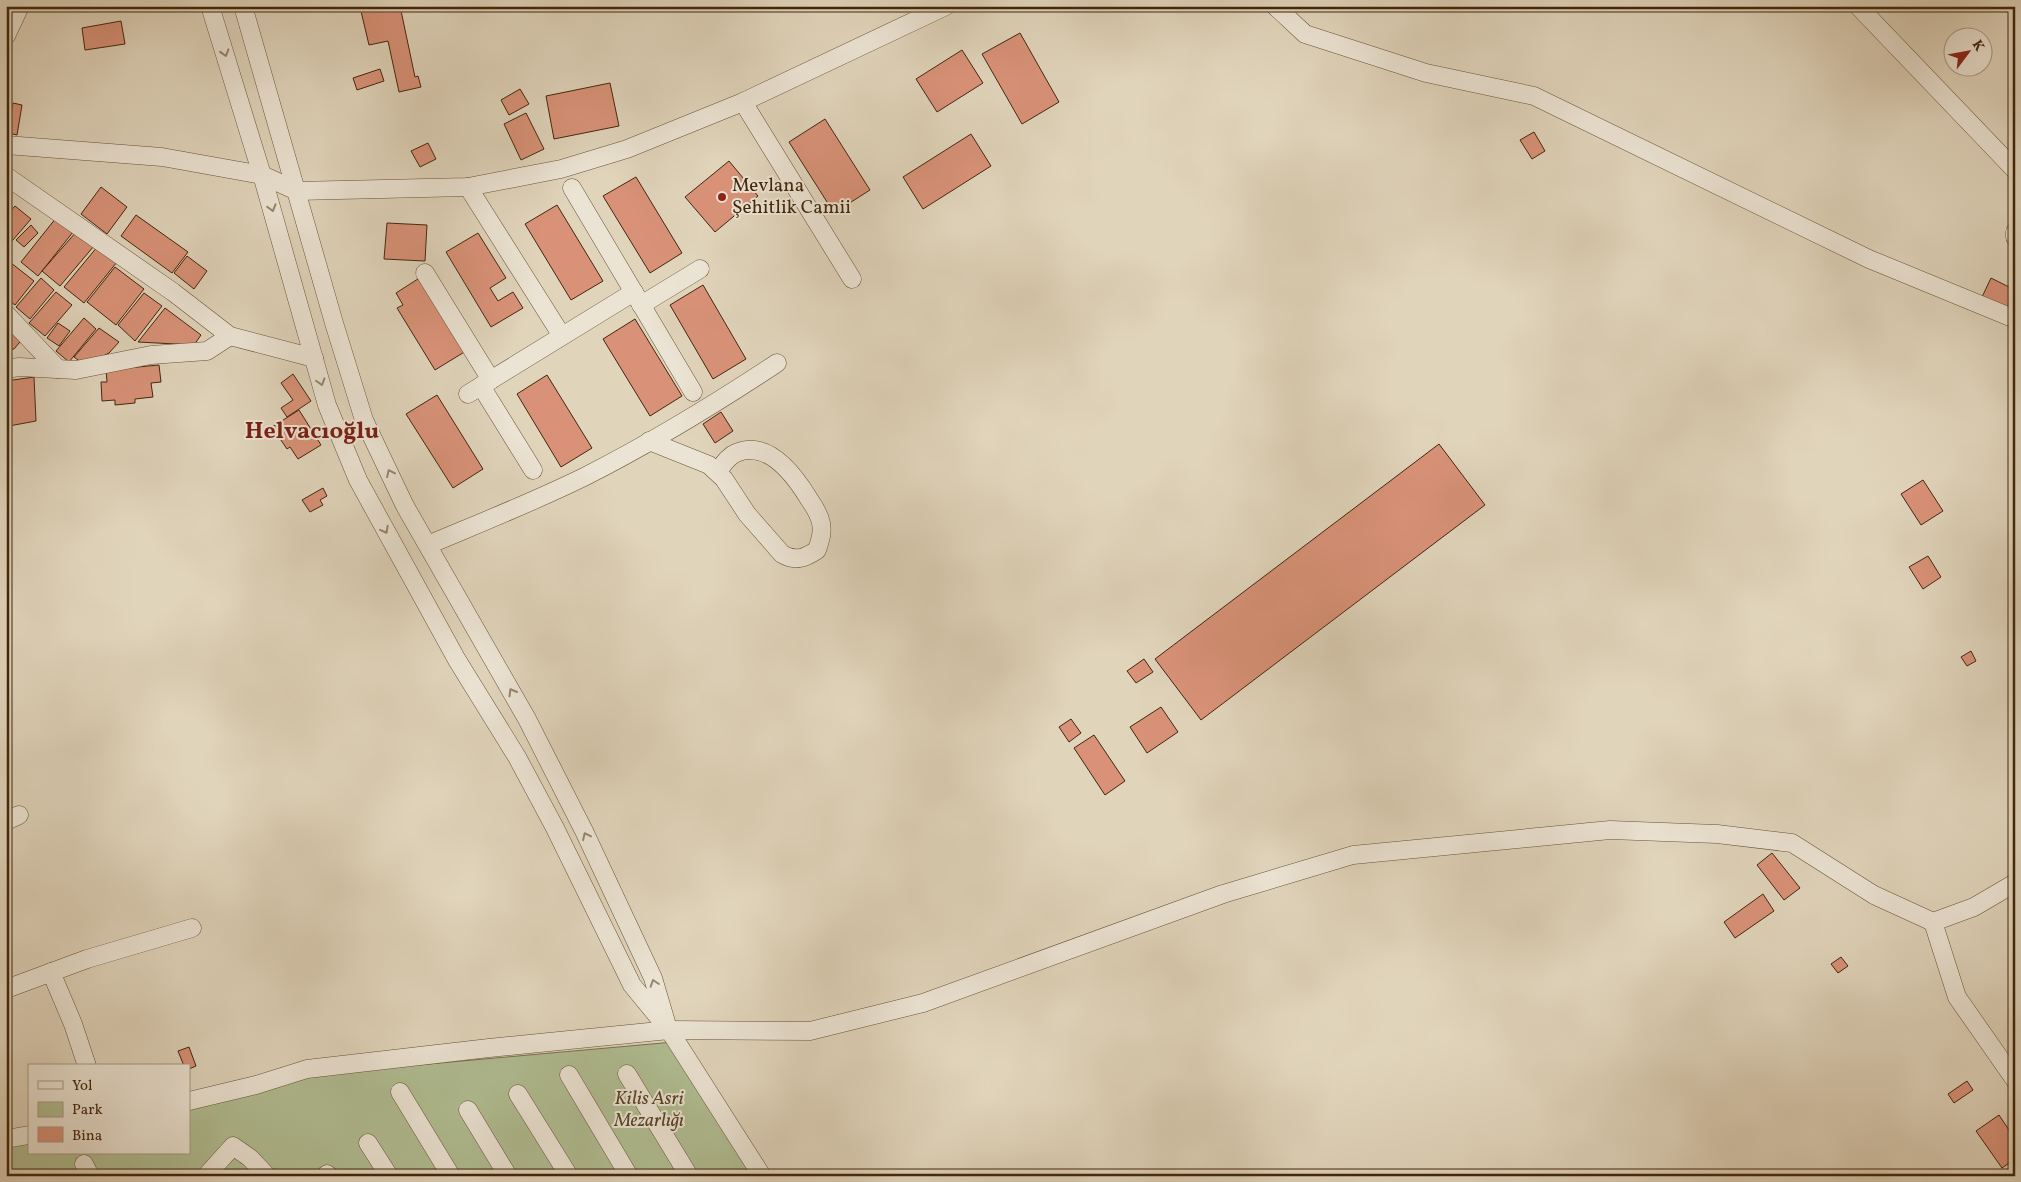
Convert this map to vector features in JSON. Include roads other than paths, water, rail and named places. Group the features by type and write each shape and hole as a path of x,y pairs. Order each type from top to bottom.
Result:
{"street":[{"path":"6,36 20,6"},
{"path":"210,6 262,174 328,406 358,480 452,652 521,765 555,828 632,985 668,1030 762,1176"},
{"path":"243,6 334,323 364,420 405,506 527,719 584,831 653,978 668,1030"},
{"path":"6,145 162,157 262,174 297,191 468,187 561,169 627,149 743,102 946,6"},
{"path":"1275,6 1305,34 1426,73 1534,96 1869,259 2015,319"},
{"path":"1858,6 2015,170"},
{"path":"743,102 852,279"},
{"path":"6,176 173,292 230,336 314,358"},
{"path":"468,187 562,336"},
{"path":"572,188 694,392"},
{"path":"2015,232 2015,238"},
{"path":"480,387 562,336 700,268"},
{"path":"424,273 480,387 533,470"},
{"path":"6,314 58,369"},
{"path":"6,369 19,367 76,370 151,355 208,351 230,336"},
{"path":"428,545 574,481 722,399 777,363"},
{"path":"649,441 700,460 717,472 729,486 747,514 782,554 799,559 805,558 817,550 822,532 821,521 805,492 782,464 764,453 746,450 730,456 717,472"},
{"path":"190,1101 256,1085 307,1069 489,1048 668,1030 810,1031 923,1003 1223,894 1353,855 1610,830 1717,834 1792,843 1874,895 1933,922 1974,907 2015,883"},
{"path":"1933,922 1957,997 2015,1080"},
{"path":"6,989 139,942 192,928"},
{"path":"51,972 73,1024 86,1064"},
{"path":"627,1074 690,1176"},
{"path":"569,1075 629,1176"},
{"path":"400,1092 451,1176"},
{"path":"518,1094 569,1176"},
{"path":"468,1110 508,1176"},
{"path":"6,1139 28,1135"},
{"path":"368,1143 389,1176"},
{"path":"206,1176 233,1146 250,1158 267,1176"}],"place":[{"name":"Mevlana Şehitlik Camii","path":"722,197"}],"district":[{"name":"Helvacıoğlu","path":"312,432"}],"park label":[{"name":"Kilis Asri Mezarlığı","path":"649,1110"}]}
